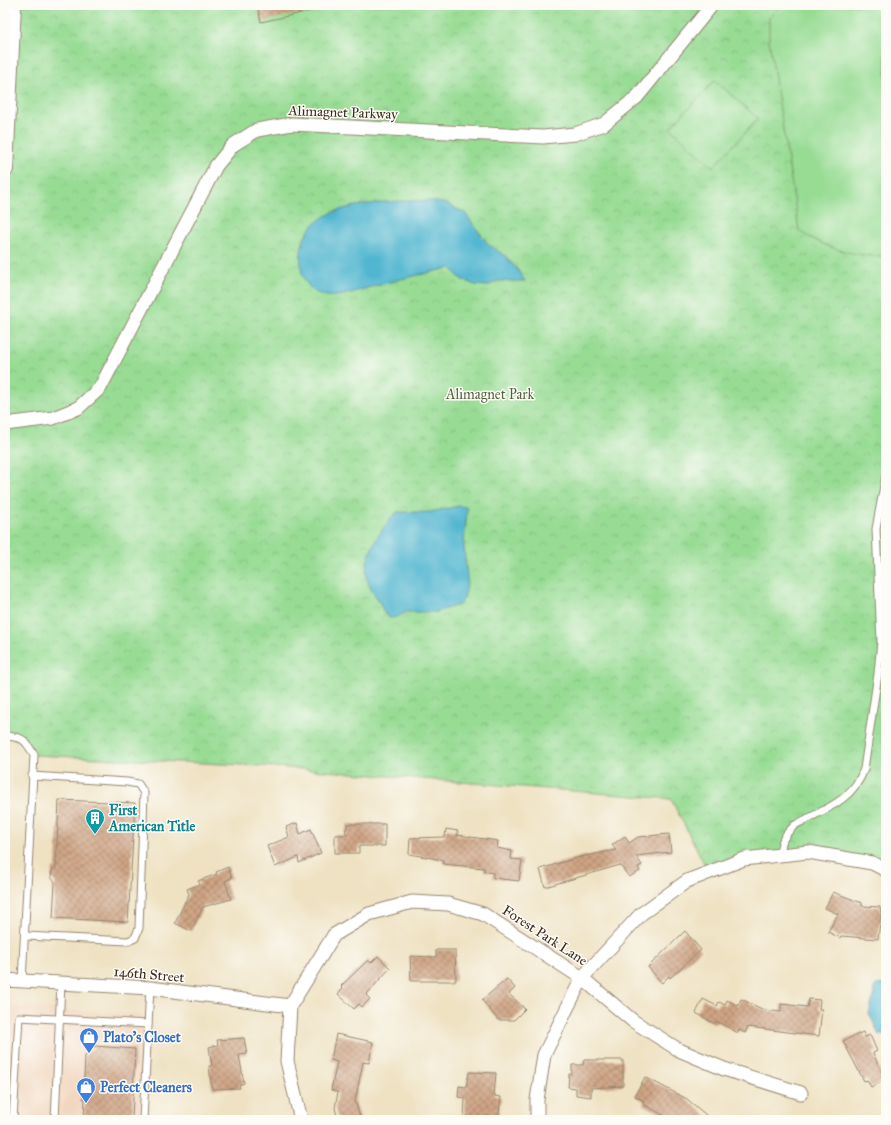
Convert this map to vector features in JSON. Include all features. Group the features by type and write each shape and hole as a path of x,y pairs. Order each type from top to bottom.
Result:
{"street":[{"path":"5,169 13,5"},
{"name":"Alimagnet Parkway","path":"5,424 53,418 78,408 100,388 216,166 233,145 257,130 292,124 543,137 575,134 604,124 637,97 712,5"},
{"path":"537,1120 537,1100 544,1055 582,978 641,914 687,881 744,859 808,852 872,863 886,870"},
{"name":"Forest Park Lane","path":"290,1006 334,935 369,914 412,902 448,904 483,914 582,978 633,1021 680,1050 724,1069 801,1093"},
{"name":"146th Street","path":"5,980 150,988 290,1006"},
{"path":"290,1006 287,1061 301,1120"}],"lane":[{"path":"780,855 781,840 787,832 795,825 851,793 860,781 864,769 879,668 881,641 876,529 886,475"},
{"path":"5,736 20,737 27,742 34,755 26,936 22,981"},
{"path":"26,936 128,941 134,938 139,928 144,793 138,784 32,776"},
{"path":"55,1120 61,983"},
{"path":"143,1120 150,988"},
{"path":"13,1120 19,1017 148,1024"}],"shaded area":[{"path":"5,1006 147,1015 142,1120 5,1120"}],"green space":[{"name":"Alimagnet Park","path":"13,5 886,5 886,870 808,852 709,873 671,799 263,766 34,755 27,742 5,736 5,169"},
{"path":"781,5 886,5 886,256 863,255 840,250 818,242 799,230 769,40 769,17"},
{"path":"715,80 758,119 713,167 670,128"}],"water":[{"path":"411,200 431,201 447,204 465,213 488,244 505,256 517,269 525,281 496,281 488,286 475,285 461,279 451,268 338,296 322,295 314,291 308,285 301,270 301,249 308,232 318,221 331,213 347,208"},
{"path":"459,506 467,507 464,547 467,583 461,604 436,612 406,612 397,617 390,618 383,612 369,586 366,573 370,554 379,534 397,512 430,512"},
{"path":"886,984 886,1036 879,1035 869,1013 876,985"}],"building":[{"path":"257,5 315,5 315,10 261,22"},
{"name":"First American Title","path":"59,800 135,803 128,922 53,918 55,882 51,877 52,870 56,867"},
{"path":"297,823 300,834 311,829 321,853 299,863 298,857 275,867 267,846 289,837 286,827"},
{"path":"347,824 385,824 385,846 359,846 359,853 335,853 335,835 347,835 345,829 347,829"},
{"path":"446,829 458,831 457,835 498,841 497,848 512,851 511,859 522,860 519,881 493,878 493,873 484,871 484,868 443,864 443,860 409,854 410,838 445,837"},
{"path":"669,834 671,852 636,856 642,865 638,867 640,871 629,877 620,865 545,887 540,869 580,857 616,850 612,845 625,836 629,843 638,837"},
{"path":"228,867 232,878 225,881 231,899 203,907 191,931 175,923 189,894 187,889 200,884 198,881 217,874 216,872"},
{"path":"833,892 862,903 862,906 880,907 881,914 878,939 841,936 840,938 828,932 838,914 825,908"},
{"path":"685,931 701,950 670,978 669,976 662,983 648,967"},
{"path":"436,950 455,950 456,981 411,981 410,956 436,957"},
{"path":"378,956 390,968 366,995 370,999 362,1007 359,1004 354,1009 338,994 343,988 341,986 368,960 371,963"},
{"path":"507,979 515,988 509,994 525,1009 514,1020 498,1020 482,1000"},
{"path":"703,999 717,1006 719,1002 725,1005 727,1000 738,1006 741,999 764,1010 781,1012 781,1004 807,1007 809,999 820,1000 819,1009 822,1009 819,1036 748,1027 745,1033 739,1030 738,1033 716,1021 715,1024 696,1013"},
{"path":"863,1032 865,1037 870,1035 877,1051 873,1053 885,1080 871,1087 867,1080 864,1081 843,1041"},
{"path":"336,1034 373,1042 369,1063 363,1062 355,1101 361,1120 338,1120 335,1108 338,1092 331,1090 337,1062 331,1060"},
{"path":"244,1038 247,1054 239,1055 244,1083 239,1085 240,1088 212,1089 209,1066 212,1066 209,1047 218,1045 217,1040"},
{"path":"95,1046 135,1049 132,1120 84,1120 85,1099 83,1099 85,1056"},
{"path":"584,1060 623,1060 623,1086 591,1088 591,1097 576,1095 576,1088 568,1087 569,1074 572,1074 572,1065 583,1065"},
{"path":"469,1072 496,1073 494,1096 501,1097 498,1120 464,1117 465,1098 458,1097 459,1086 466,1087"},
{"path":"645,1077 687,1099 712,1120 672,1120 643,1104 644,1101 635,1096"}],"place":[{"name":"First American Title","path":"95,835"},
{"name":"Plato's Closet","path":"89,1054"},
{"name":"Perfect Cleaners","path":"86,1104"}]}
